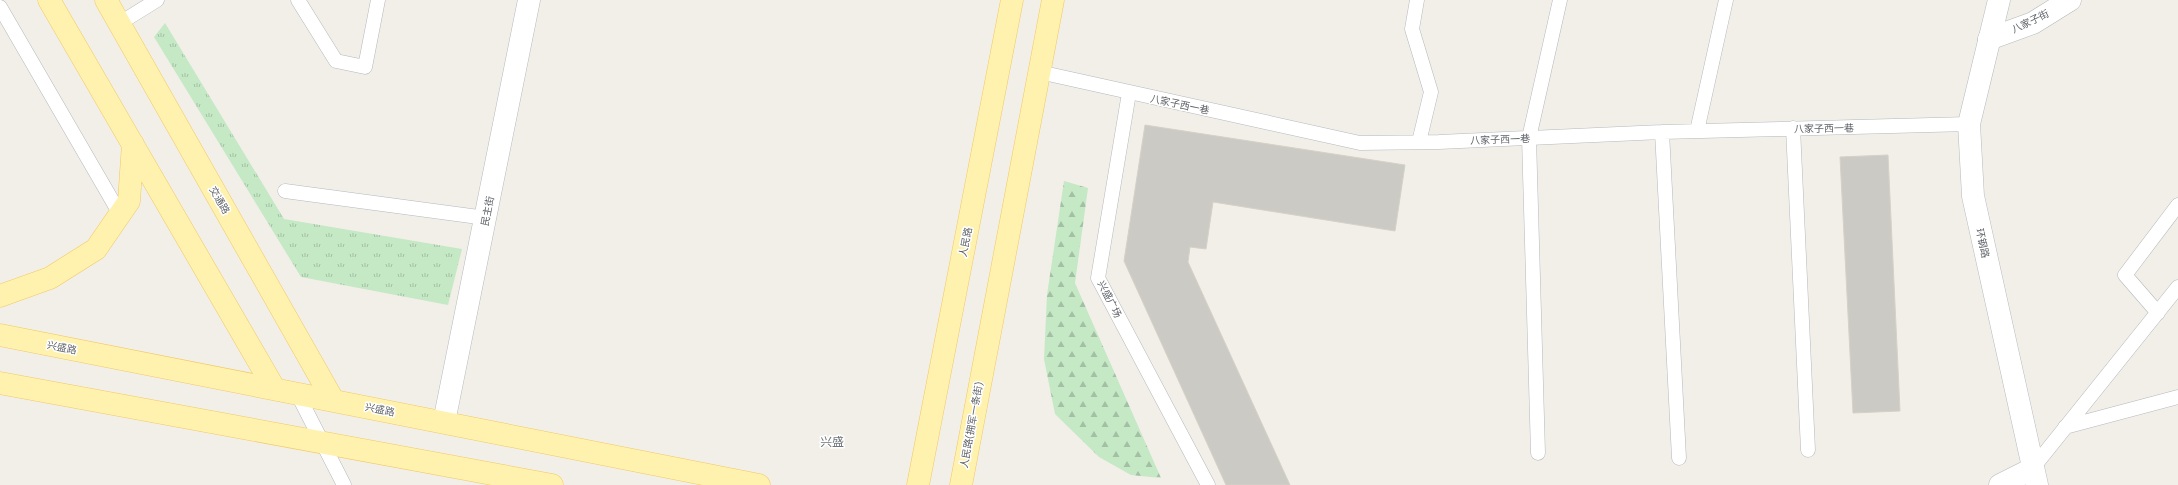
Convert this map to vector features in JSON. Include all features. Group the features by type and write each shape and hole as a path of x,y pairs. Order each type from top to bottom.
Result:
{"main road":[{"path":"50,0 274,388"},
{"name":"交通路","path":"106,0 333,400"},
{"name":"人民路","path":"918,485 1012,0"},
{"path":"1039,72 1053,0"},
{"name":"人民路(拥军一条街)","path":"961,485 982,364 1039,72"},
{"path":"0,296 50,278 96,249 129,201 133,144"},
{"name":"兴盛路","path":"0,335 759,485"},
{"path":"0,383 552,485"}],"street":[{"name":"民主街","path":"444,422 529,0"},
{"name":"环钢路","path":"1999,0 1969,124 1973,196 2035,477"},
{"name":"八家子街","path":"1989,40 2033,22 2070,0"},
{"path":"2000,485 2035,477"}],"lane":[{"path":"120,23 157,0"},
{"path":"298,0 336,61 365,67 378,0"},
{"path":"1417,0 1412,28 1431,92 1419,142"},
{"path":"1538,453 1529,138 1560,0"},
{"path":"1697,131 1726,0"},
{"path":"0,7 120,214"},
{"name":"八家子西一巷","path":"1039,72 1360,143 1662,132 1969,124"},
{"name":"兴盛广场","path":"1129,93 1098,278 1208,485"},
{"path":"1793,128 1808,450"},
{"path":"1662,132 1679,458"},
{"path":"285,190 486,218"},
{"path":"2158,313 2125,275 2178,205"},
{"path":"2035,477 2065,427 2178,287"},
{"path":"297,393 344,485"},
{"path":"2065,427 2178,397"}],"green space":[{"path":"165,23 284,219 462,249 448,305 301,277 154,37"},
{"path":"1064,181 1088,188 1075,283 1161,478 1131,475 1099,457 1055,414 1044,359 1047,295"}],"building":[{"path":"1145,125 1405,165 1395,231 1213,202 1206,249 1190,247 1188,262 1290,485 1226,485 1124,261"},
{"path":"1888,155 1900,411 1853,413 1840,157"}],"district":[{"name":"兴盛","path":"832,442"}]}
